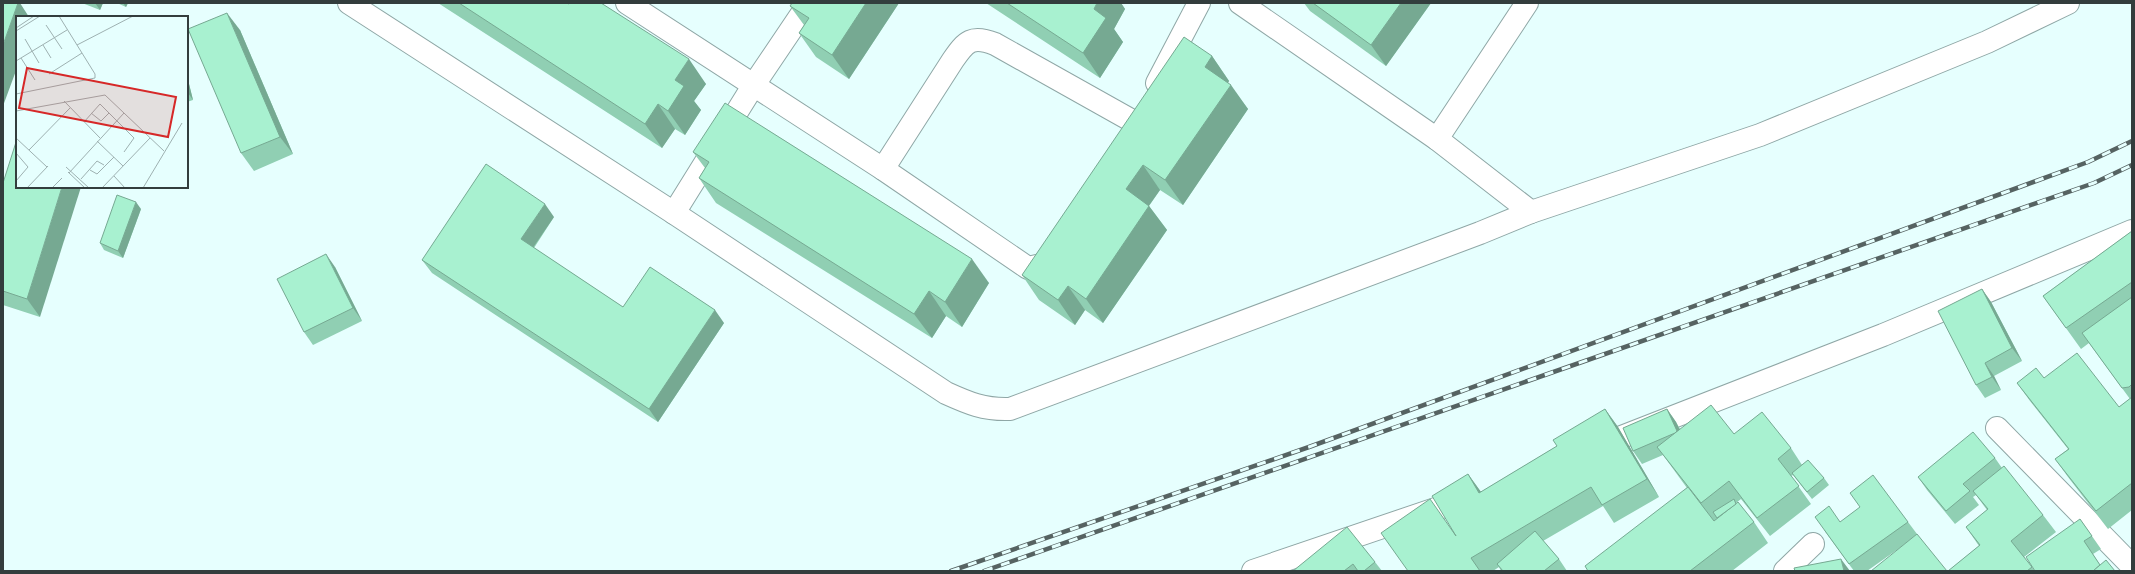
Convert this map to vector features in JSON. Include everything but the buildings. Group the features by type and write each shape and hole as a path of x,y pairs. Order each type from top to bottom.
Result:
{"street":[{"path":"349,3 674,213 946,393 971,404 992,410 1010,409 1480,233 1530,212 1760,135 1987,42 2068,3"},
{"path":"627,3 883,169 1028,268 1050,263 1064,240"},
{"path":"674,213 753,86 809,3"},
{"path":"1124,143 1199,3"},
{"path":"1240,3 1437,139 1530,212"},
{"path":"1437,139 1527,3"},
{"path":"883,169 964,44 974,40 983,39 995,44 1136,123"},
{"path":"1574,456 1883,335 2132,231"},
{"path":"1997,428 2132,566"},
{"path":"1253,571 1486,490"},
{"path":"1785,571 1813,544"}],"railway":[{"path":"951,571 1309,447 2088,162 2132,141"},
{"path":"984,571 2094,183 2132,165"}]}
